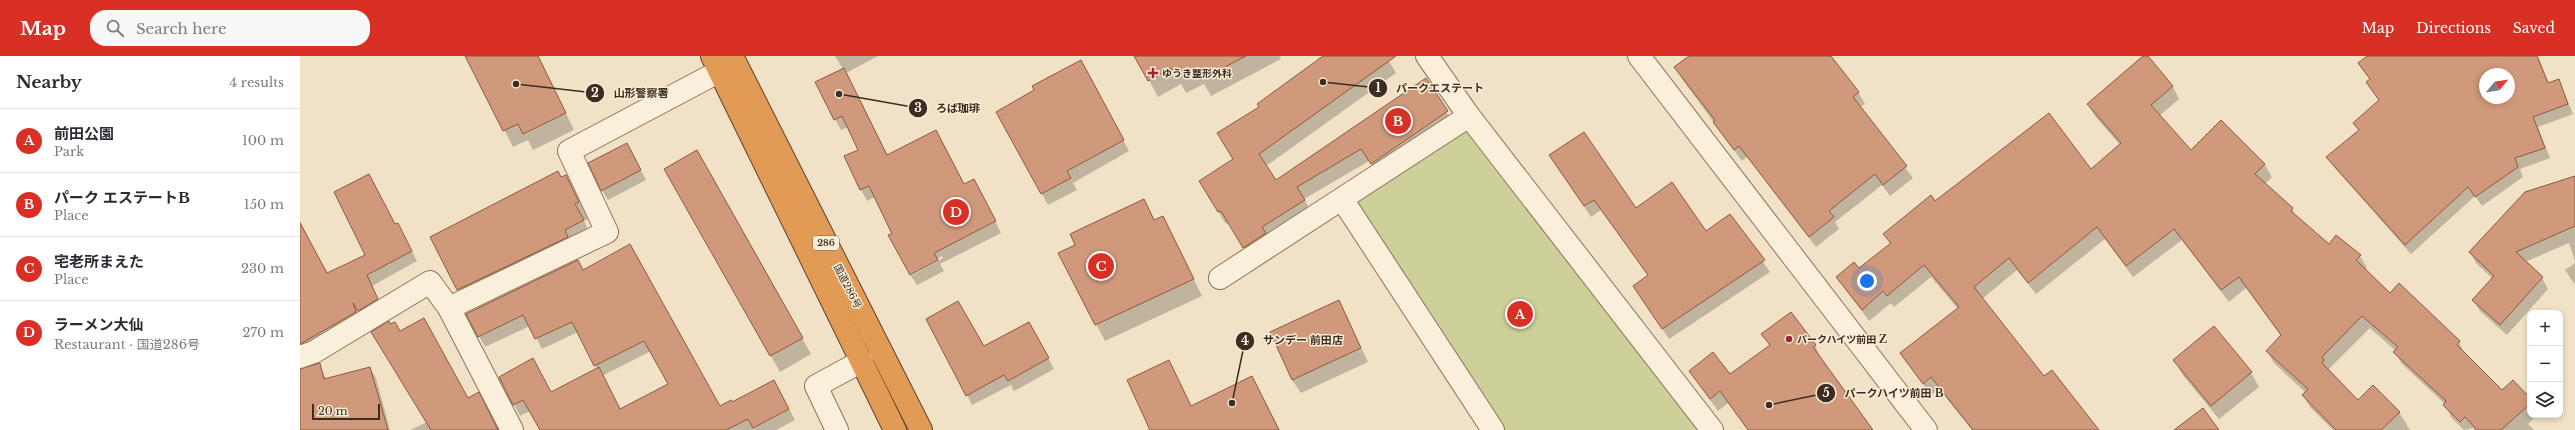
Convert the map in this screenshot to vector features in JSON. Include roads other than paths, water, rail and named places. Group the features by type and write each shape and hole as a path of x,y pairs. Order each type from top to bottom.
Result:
{"highway":[{"name":"国道286号","path":"722,61 862,361 896,430"},
{"name":"国道286号","path":"722,61 920,430"}],"street":[{"path":"1427,56 1469,116 1712,430"},
{"path":"1639,56 1926,430"},
{"path":"449,308 607,232 569,151 722,61"},
{"path":"1220,278 1469,116"},
{"path":"1342,199 1493,430"},
{"path":"300,357 314,352 430,282 449,308 512,430"},
{"path":"837,430 816,386 862,361"}],"place":[{"name":"ゆうき整形外科","path":"1153,73"},
{"name":"パークエステート","path":"1323,82"},
{"name":"山形警察署","path":"516,84"},
{"name":"ろば珈琲","path":"839,94"},
{"name":"パーク エステートB","path":"1398,121"},
{"name":"ラーメン大仙","path":"956,212"},
{"name":"宅老所まえた","path":"1101,266"},
{"name":"前田公園","path":"1520,314"},
{"name":"パークハイツ前田 Z","path":"1789,339"},
{"name":"サンデー 前田店","path":"1232,403"},
{"name":"パークハイツ前田 B","path":"1769,405"}]}
